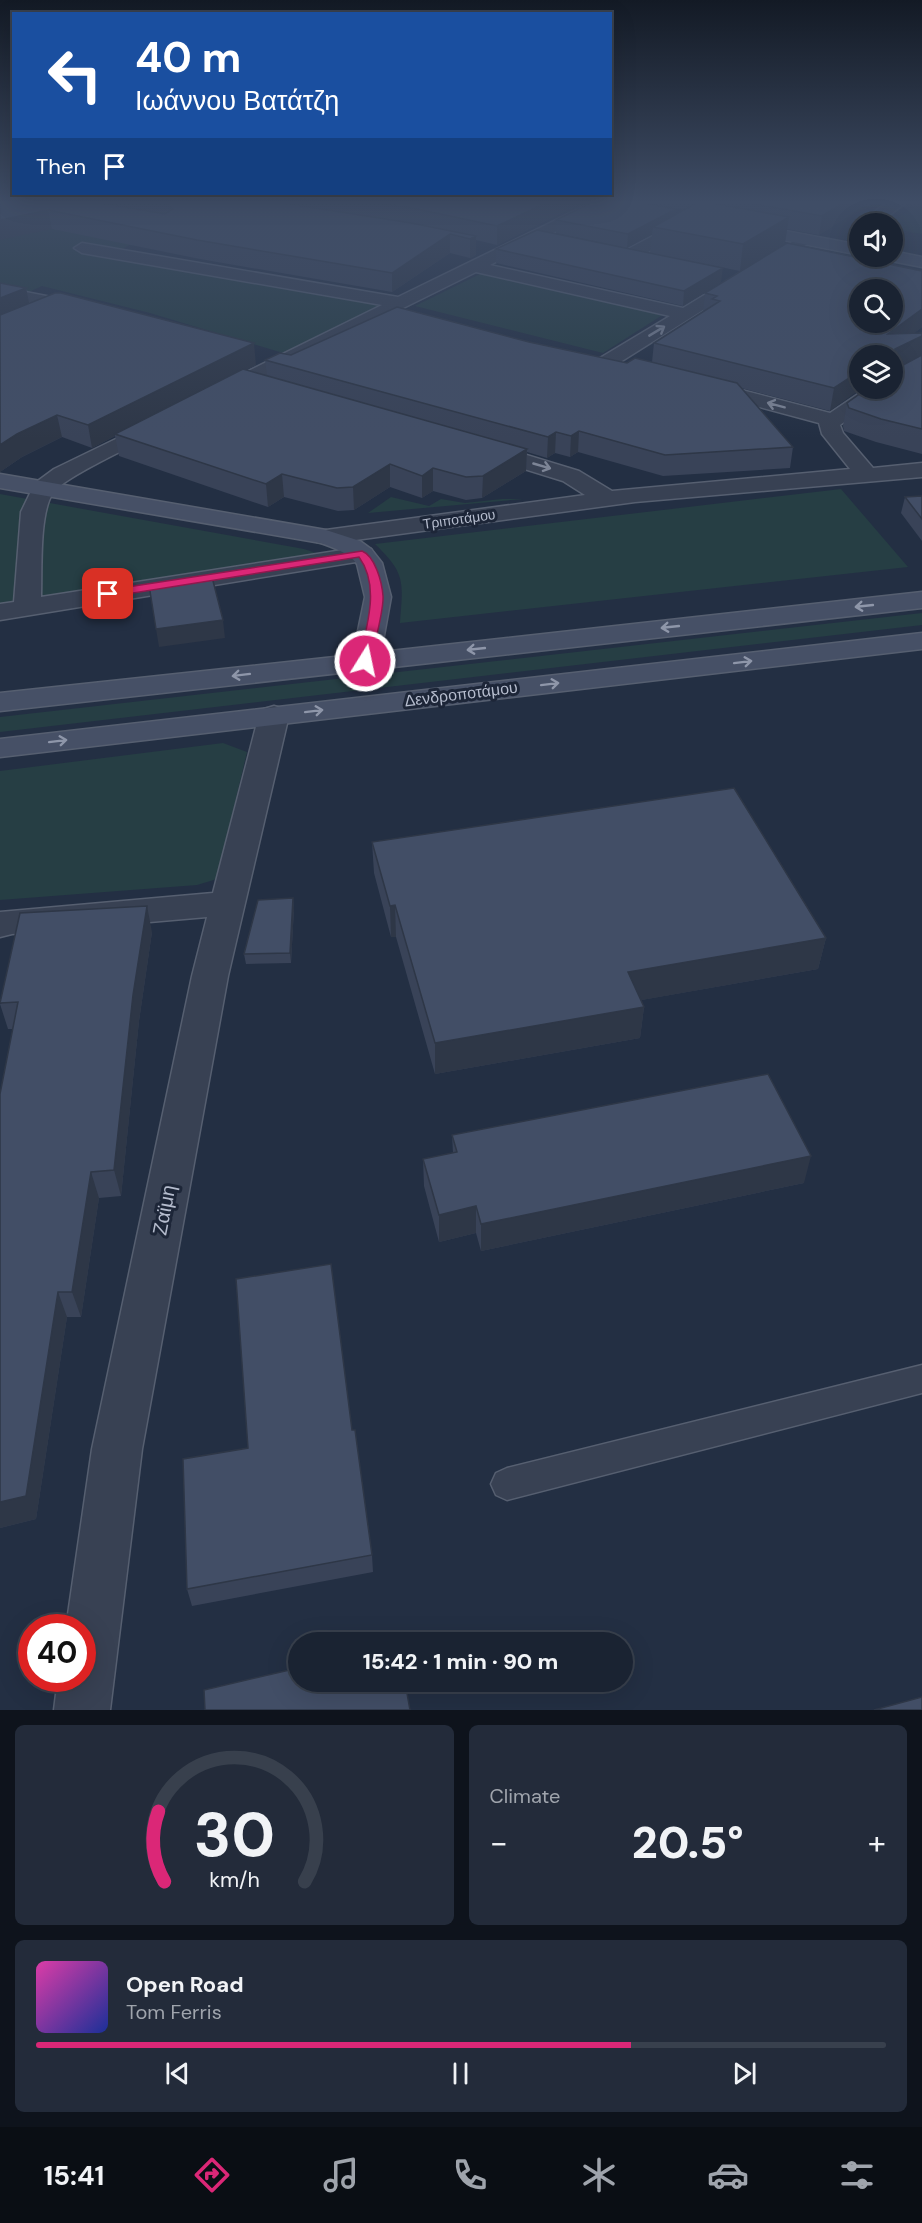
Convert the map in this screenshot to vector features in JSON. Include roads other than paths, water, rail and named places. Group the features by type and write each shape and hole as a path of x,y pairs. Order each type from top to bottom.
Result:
{"main road":[{"name":"Τριποτάμου","path":"0,481 326,537"},
{"path":"326,537 351,546 369,563 378,597 365,661"},
{"path":"0,702 922,600"},
{"name":"Δενδροποτάμου","path":"0,748 922,642"}],"street":[{"path":"253,280 405,308"},
{"path":"200,403 284,361 405,308 445,280"},
{"path":"561,280 686,314"},
{"path":"607,362 741,280"},
{"path":"0,292 98,312"},
{"path":"28,318 59,304"},
{"path":"263,354 284,361"},
{"path":"585,356 629,367"},
{"path":"243,381 276,390"},
{"path":"684,381 833,420"},
{"path":"865,399 829,423 831,432 866,474"},
{"path":"27,607 33,512 43,488 62,474 168,419"},
{"path":"467,444 560,471 581,480 607,498"},
{"name":"Τριποτάμου","path":"326,537 607,498 922,470"},
{"path":"0,612 362,554"},
{"name":"Ζαϊμη","path":"82,1710 117,1449 210,976 274,716"},
{"path":"0,925 8,922 228,903"}],"lane":[{"path":"507,1484 922,1379"}]}
